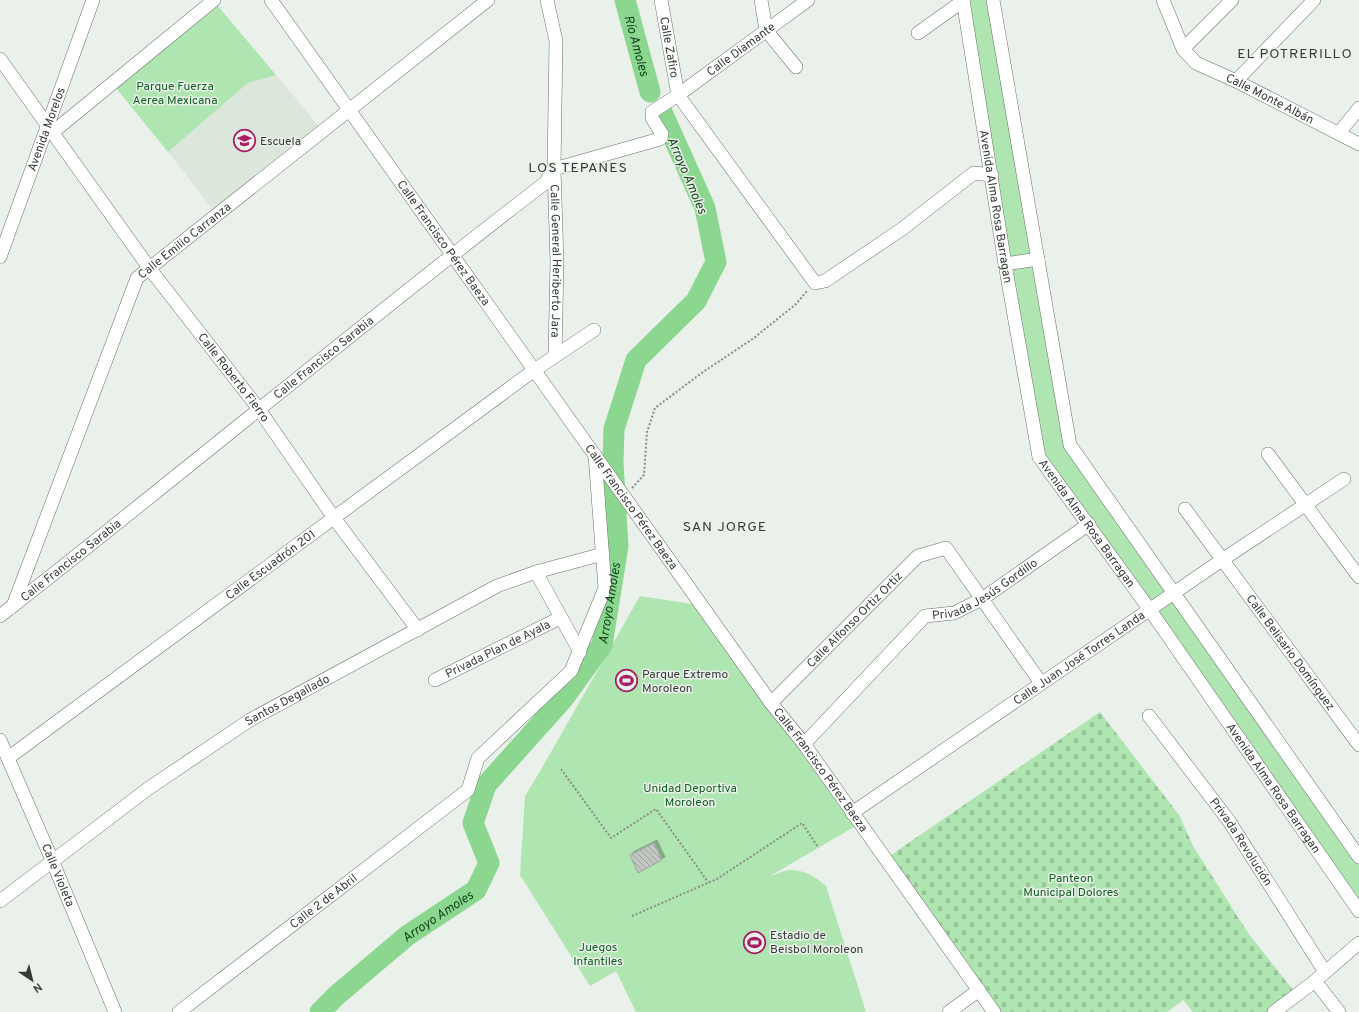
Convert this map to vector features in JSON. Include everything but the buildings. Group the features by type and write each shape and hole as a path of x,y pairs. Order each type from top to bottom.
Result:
{"street":[{"name":"Avenida Morelos","path":"0,257 51,129 93,0"},
{"path":"51,129 214,0"},
{"name":"Calle Francisco Pérez Baeza","path":"270,0 350,109 533,370 771,703 804,744 994,1012"},
{"name":"Calle Emilio Carranza","path":"13,606 138,278 488,0"},
{"name":"Calle General Heriberto Jara","path":"547,0 556,41 554,169 558,262 555,355"},
{"name":"Calle Zafiro","path":"661,0 676,96"},
{"path":"761,0 766,30 796,66"},
{"name":"Calle Diamante","path":"554,169 660,139 662,134 652,118 652,112 808,0"},
{"path":"918,33 963,0"},
{"name":"Avenida Alma Rosa Barragan","path":"963,0 1005,264 1039,457 1150,610 1359,911"},
{"path":"993,0 1070,445 1173,594 1359,857"},
{"path":"1163,0 1183,49 1232,0"},
{"path":"1236,81 1314,0"},
{"name":"Calle Monte Albán","path":"1183,49 1196,63 1236,81 1359,144"},
{"name":"Calle Roberto Fierro","path":"0,59 150,269 258,408 334,518 418,630"},
{"path":"676,96 815,283 825,281 902,229 974,173 992,175"},
{"path":"1339,133 1359,108"},
{"name":"Calle Francisco Sarabia","path":"0,616 452,254 546,183 554,169"},
{"path":"1005,264 1038,259"},
{"name":"Calle Escuadrón 201","path":"8,758 533,370 594,330"},
{"path":"1268,454 1359,576"},
{"path":"580,652 605,588 596,457"},
{"name":"Calle Juan José Torres Landa","path":"852,813 1222,560 1344,479"},
{"name":"Calle Belisario Domínguez","path":"1185,509 1359,745"},
{"name":"Privada Jesús Gordillo","path":"804,744 925,616 954,614 982,599 1089,524"},
{"name":"Calle Alfonso Ortiz Ortiz","path":"771,703 918,556 946,548 982,599"},
{"name":"Santos Degallado","path":"0,901 52,860 149,788 250,720 497,586 536,572 603,554"},
{"path":"536,572 580,652"},
{"path":"982,599 1041,683"},
{"name":"Privada Plan de Ayala","path":"435,680 560,618"},
{"name":"Calle 2 de Abril","path":"180,1012 468,790 478,758 571,671 580,652"},
{"name":"Privada Revolución","path":"1149,716 1229,821 1339,1012"},
{"name":"Calle Violeta","path":"0,740 115,1012"},
{"path":"1274,1012 1320,977 1359,943"},
{"path":"949,1012 979,990"}],"path":[{"path":"622,493 644,474 647,432 655,408 703,372 754,338 796,304 815,283"},
{"path":"560,769 611,838 656,809 708,882"},
{"path":"632,916 717,879 802,823 818,847"}],"shaded area":[{"name":"Escuela","path":"276,75 322,130 214,211 168,152 248,83"}],"green space":[{"path":"961,0 993,0 1070,445 1359,857 1359,911 1041,457"},
{"name":"Parque Fuerza Aerea Mexicana","path":"218,6 276,75 248,83 168,152 116,88"},
{"name":"Unidad Deportiva Moroleon","path":"640,596 698,605 854,827 770,876 788,870 794,870 804,872 814,877 826,886 866,1012 636,1012 616,971 590,986 520,875 525,796"},
{"name":"Panteon Municipal Dolores","path":"1100,712 1179,815 1193,846 1248,933 1297,995 1274,1012 1193,1012 1183,1000 1167,1012 994,1012 885,859"}],"waterway":[{"name":"Río Amoles","path":"625,0 650,92"},
{"name":"Arroyo Amoles","path":"320,1012 337,995 408,935 476,890 489,863 473,823 486,785 563,699 602,645 618,546 613,462 614,429 636,360 696,301 716,262 705,208 662,112"}],"place":[{"name":"Escuela","path":"244,141"},
{"name":"Parque Extremo Moroleon","path":"626,681"},
{"name":"Estadio de Beisbol Moroleon","path":"754,942"}],"district":[{"name":"EL POTRERILLO","path":"1295,53"},
{"name":"LOS TEPANES","path":"578,167"},
{"name":"SAN JORGE","path":"725,526"}],"park label":[{"name":"Juegos Infantiles","path":"598,954"}]}
